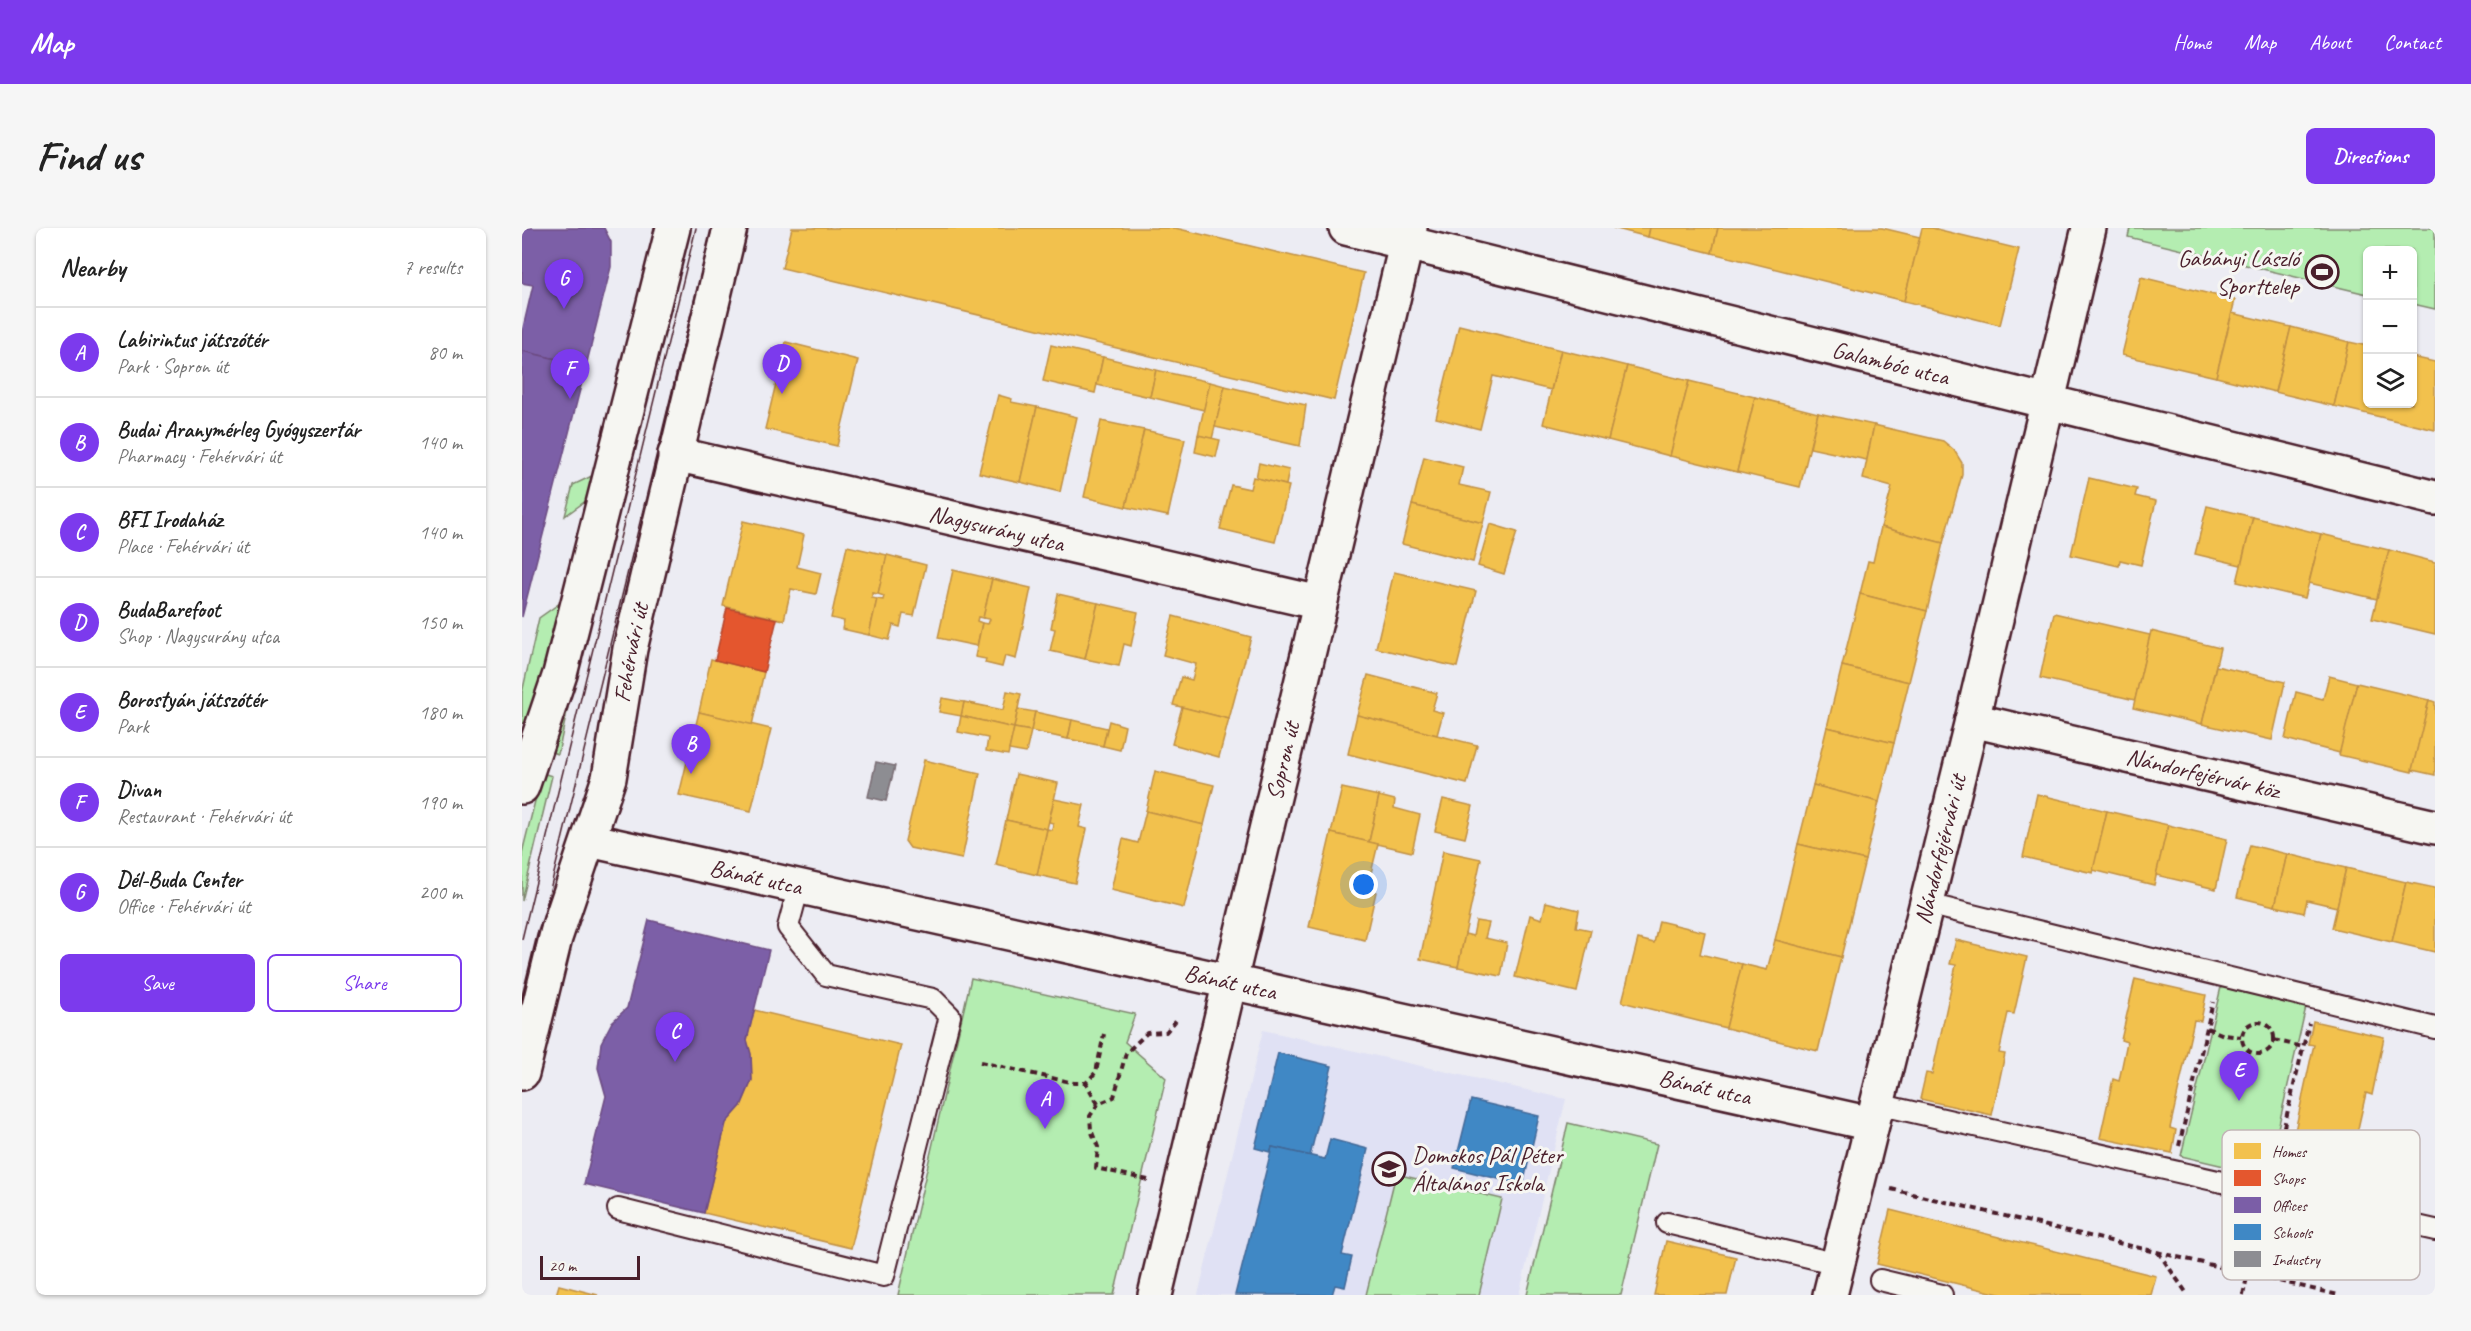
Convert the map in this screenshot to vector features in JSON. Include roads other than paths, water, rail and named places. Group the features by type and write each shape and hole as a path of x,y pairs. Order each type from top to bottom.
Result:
{"street":[{"path":"522,787 560,674 673,228"},
{"name":"Fehérvári út","path":"522,1073 568,891 589,840 609,778 630,649 730,228"},
{"name":"Galambóc utca","path":"1346,228 1408,236 2046,403 2435,498"},
{"name":"Nándorfejérvári út","path":"1834,1280 1972,720 2089,228"},
{"name":"Sopron út","path":"1155,1295 1232,981 1408,236"},
{"name":"Nagysurány utca","path":"675,454 1320,603"},
{"name":"Nándorfejérvár köz","path":"1972,720 2435,827"},
{"name":"Bánát utca","path":"589,840 1232,981 1875,1114"}],"lane":[{"path":"618,1209 884,1276 950,1016 933,999 826,975 788,927 799,886"},
{"path":"1926,904 2435,1028"},
{"path":"1875,1114 2222,1182"},
{"path":"1667,1223 1834,1280"},
{"path":"2420,1227 2435,1230"},
{"path":"1880,1280 1942,1295"}],"tram line":[{"path":"522,939 696,228"},
{"path":"522,1004 712,228"}],"place":[{"name":"Gabányi László Sporttelep","path":"2322,272"},
{"name":"Dél-Buda Center","path":"564,309"},
{"name":"BudaBarefoot","path":"782,394"},
{"name":"Divan","path":"570,399"},
{"name":"Budai Aranymérleg Gyógyszertár","path":"691,774"},
{"name":"BFI Irodaház","path":"675,1062"},
{"name":"Borostyán játszótér","path":"2239,1101"},
{"name":"Labirintus játszótér","path":"1045,1129"},
{"name":"Domokos Pál Péter Általános Iskola","path":"1389,1169"}]}
